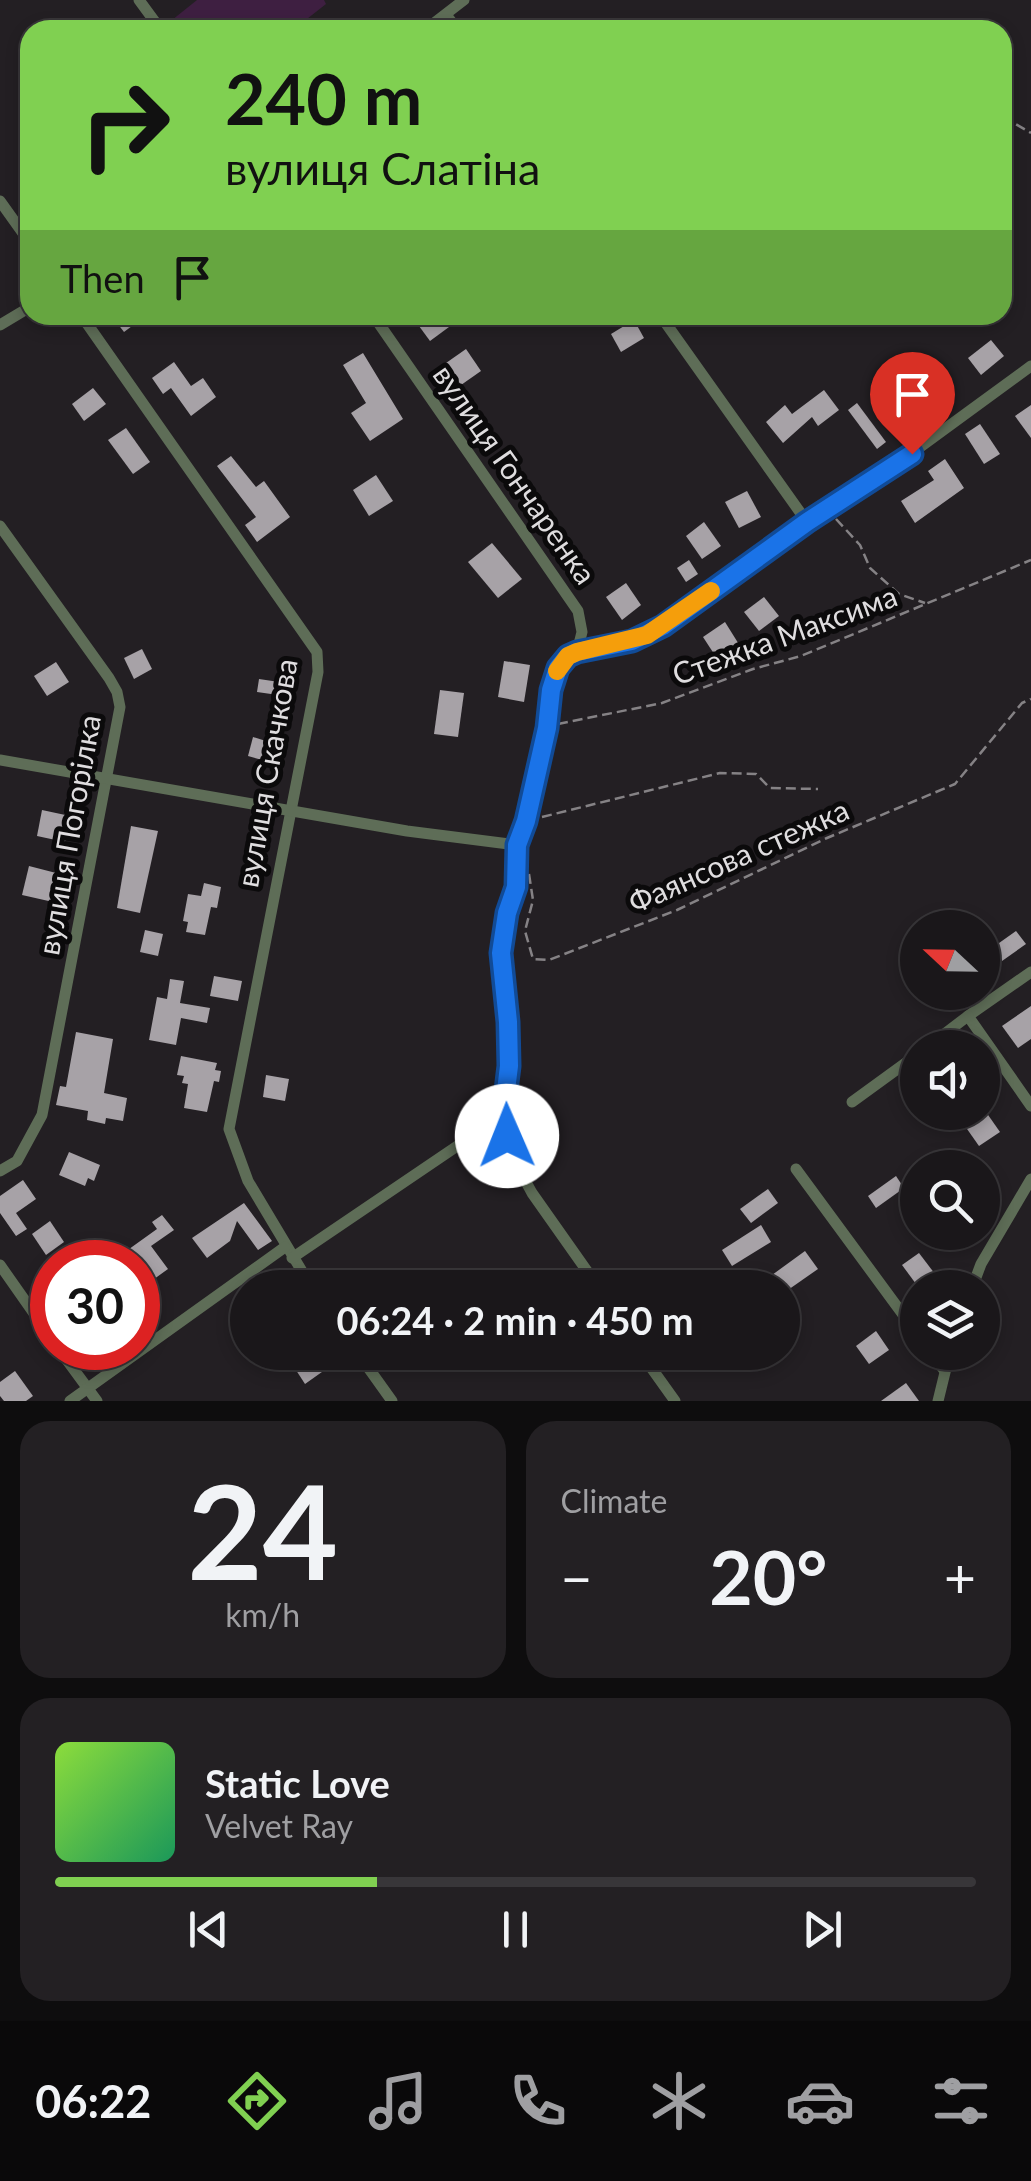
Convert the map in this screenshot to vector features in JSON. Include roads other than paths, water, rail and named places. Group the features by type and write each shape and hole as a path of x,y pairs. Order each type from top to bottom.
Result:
{"street":[{"path":"138,0 154,20"},
{"path":"438,20 464,0"},
{"path":"446,14 450,20"},
{"path":"0,201 20,229"},
{"name":"вулиця Скачкова","path":"88,325 317,652 318,672 229,1129 248,1180 300,1270"},
{"name":"вулиця Гончаренка","path":"380,325 578,611 582,632 577,652"},
{"path":"667,325 807,522"},
{"path":"587,1270 532,1193 512,1156 503,1115 509,1066 501,953 507,913 516,887 517,851 558,668 577,652 647,635 821,512 912,454 1031,366"},
{"name":"вулиця Погорілка","path":"0,526 117,692 120,707 42,1115 17,1160 0,1171"},
{"path":"0,760 517,851"},
{"path":"950,1030 1031,972"},
{"path":"968,1016 1031,1106"},
{"path":"852,1102 900,1067"},
{"path":"70,1401 288,1252 503,1115"},
{"path":"796,1169 900,1311"},
{"path":"979,1270 1031,1180"},
{"path":"0,1265 30,1308"},
{"path":"74,1370 96,1401"},
{"path":"370,1370 392,1401"},
{"path":"653,1370 675,1401"},
{"path":"938,1401 944,1370"}]}
